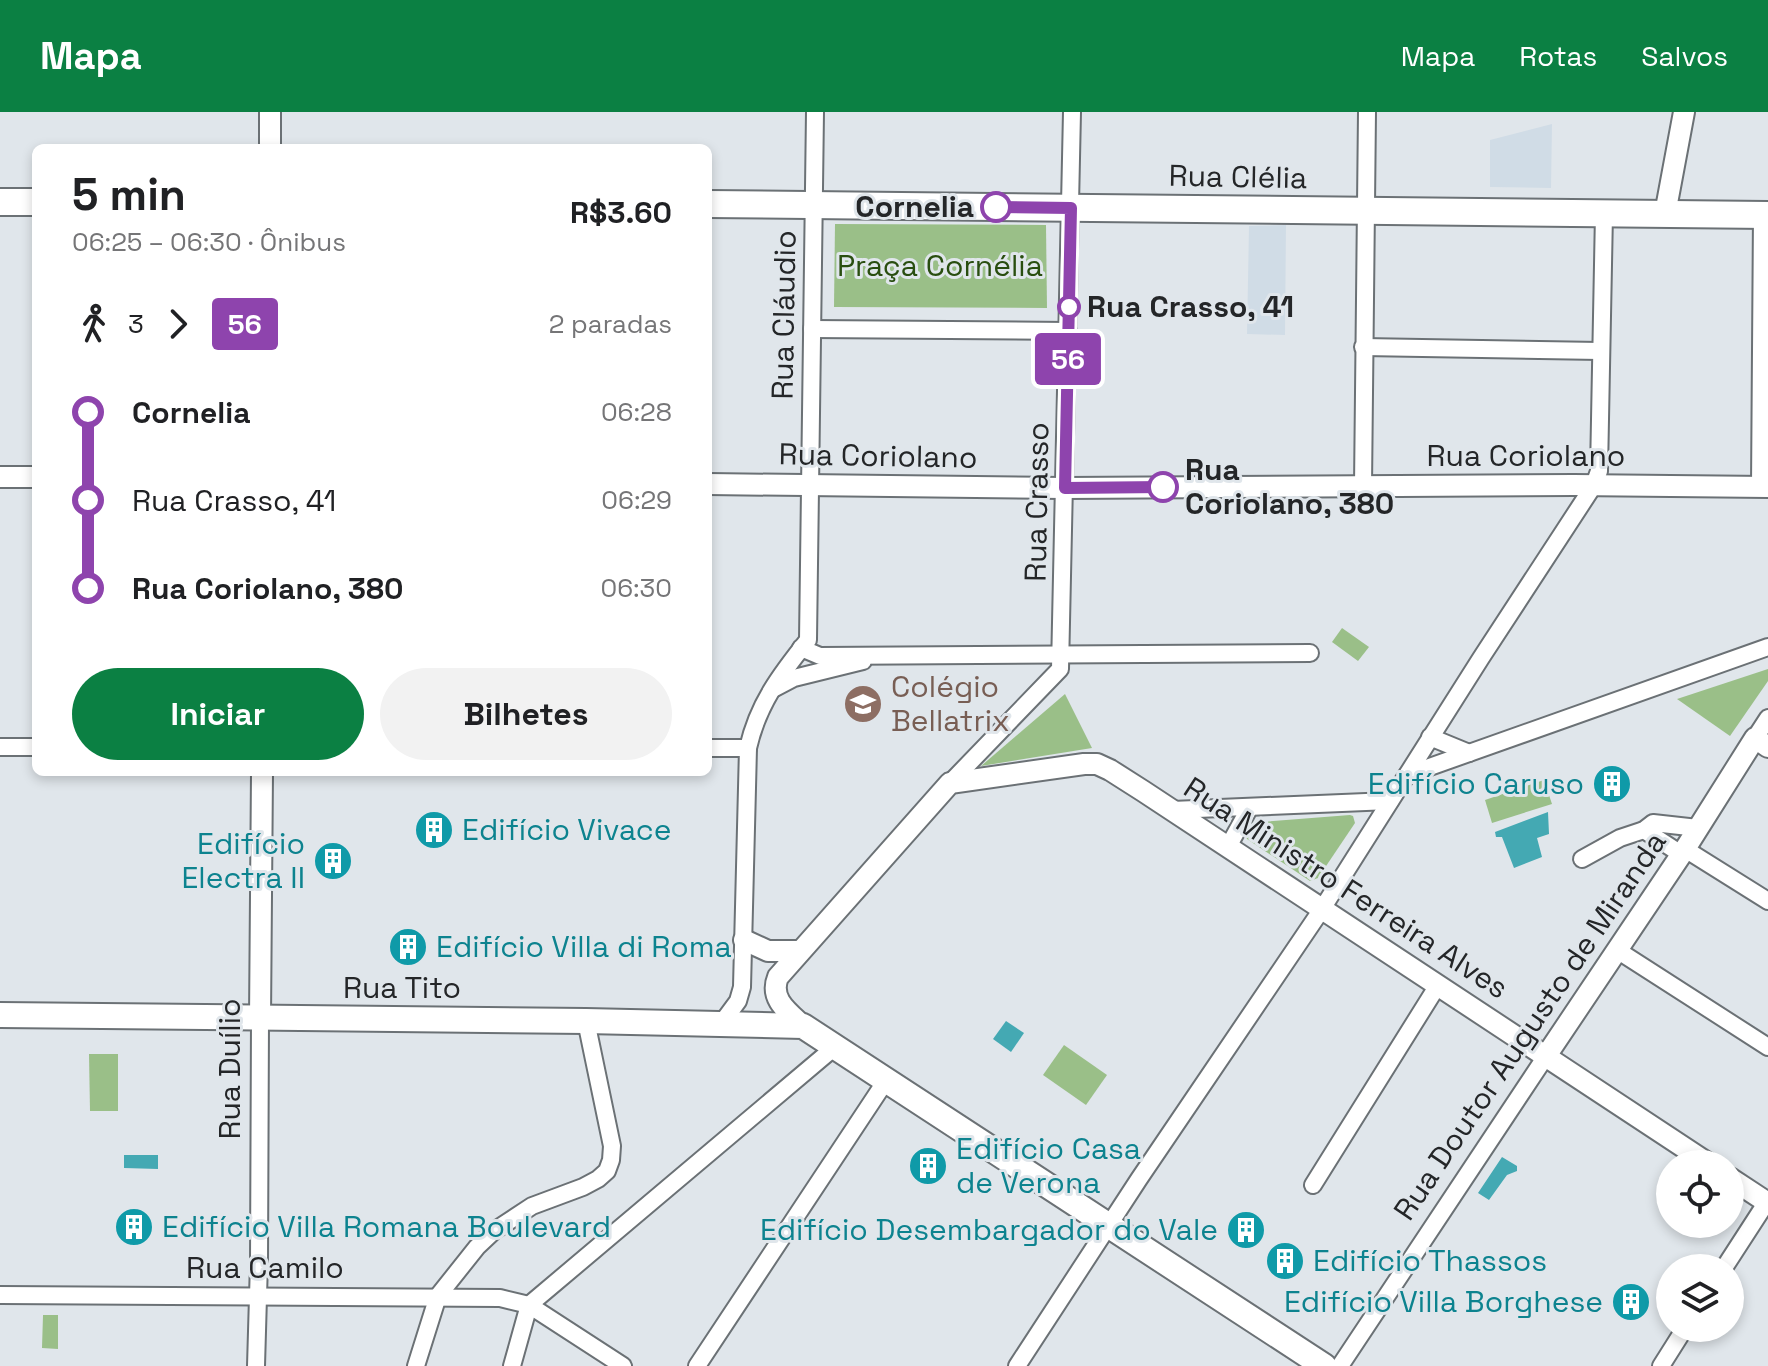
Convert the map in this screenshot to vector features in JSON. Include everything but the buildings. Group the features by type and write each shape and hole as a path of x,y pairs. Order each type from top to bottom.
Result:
{"main road":[{"path":"0,202 32,202"},
{"name":"Rua Clélia","path":"712,204 1765,215"},
{"name":"Rua Tito","path":"0,1015 803,1026"},
{"path":"803,1026 1324,1366"}],"street":[{"path":"270,112 270,144"},
{"name":"Rua Cláudio","path":"721,1024 738,1001 742,987 748,748 753,726 770,691 808,640 815,112"},
{"name":"Rua Crasso","path":"1061,654 1072,112"},
{"path":"1363,486 1367,112"},
{"path":"1665,214 1684,112"},
{"path":"1017,1366 1322,909 1594,485 1599,471 1604,213"},
{"path":"1764,487 1765,215"},
{"path":"812,329 1068,331"},
{"path":"1363,347 1600,351"},
{"path":"0,477 32,477"},
{"name":"Rua Coriolano","path":"712,484 1065,488 1764,487"},
{"path":"1407,775 1768,647"},
{"path":"801,648 820,656 1310,653"},
{"path":"803,1026 787,1011 775,992 778,977 950,783 1060,669 1061,654"},
{"path":"770,691 794,678 862,662 876,655"},
{"name":"Rua Doutor Augusto de Miranda","path":"1340,1366 1698,828 1761,742 1768,718"},
{"path":"1430,737 1469,753"},
{"path":"0,747 32,747"},
{"path":"712,748 748,748"},
{"name":"Rua Ministro Ferreira Alves","path":"950,783 1084,764 1097,764 1109,769 1688,1150"},
{"name":"Rua Duílio","path":"256,1366 262,776"},
{"path":"1172,810 1390,801"},
{"path":"1228,847 1250,807"},
{"path":"1582,859 1653,823 1698,828"},
{"path":"1644,830 1768,901"},
{"path":"744,940 768,951 800,951"},
{"path":"1617,950 1768,1047"},
{"path":"1313,1185 1438,985"},
{"path":"416,1366 438,1296 477,1247 494,1231 532,1206 583,1187 607,1171 612,1146 586,1021"},
{"path":"512,1366 529,1305 836,1046"},
{"path":"697,1366 887,1079"},
{"path":"1733,1254 1768,1201 1744,1186"},
{"name":"Rua Camilo","path":"0,1295 438,1296 500,1298 529,1305"},
{"path":"529,1305 623,1366"},
{"path":"1661,1366 1676,1342"}],"shaded area":[{"path":"1552,124 1551,188 1490,187 1490,140"},
{"path":"1286,225 1285,335 1247,334 1249,226"}],"green space":[{"name":"Praça Cornélia","path":"835,224 1046,225 1047,308 834,307"},
{"path":"1342,628 1369,647 1358,661 1332,642"},
{"path":"1768,669 1768,681 1730,736 1677,699"},
{"path":"1065,694 1092,748 981,766"},
{"path":"1544,780 1552,804 1492,823 1485,800"},
{"path":"1350,815 1355,823 1318,878 1310,881 1245,835 1249,823"},
{"path":"1064,1045 1107,1075 1086,1105 1043,1075"},
{"path":"89,1054 118,1054 118,1111 90,1111"},
{"path":"43,1315 58,1315 58,1349 42,1348"}],"water":[{"path":"1548,812 1549,834 1537,838 1542,857 1514,868 1502,837 1496,837 1495,832"},
{"path":"1006,1021 1024,1033 1011,1052 993,1039"},
{"path":"124,1155 158,1155 158,1169 124,1168"},
{"path":"1502,1157 1517,1166 1517,1171 1507,1175 1489,1200 1478,1193"}],"bus line":[{"name":"56","path":"996,207 1071,208 1065,488 1163,487"}],"place":[{"name":"Cornelia","path":"996,207"},
{"name":"Rua Crasso, 41","path":"1069,307"},
{"name":"Rua Coriolano, 380","path":"1163,487"},
{"name":"Colégio Bellatrix","path":"863,704"},
{"name":"Edifício Caruso","path":"1612,784"},
{"name":"Edifício Vivace","path":"434,830"},
{"name":"Edifício Electra II","path":"333,861"},
{"name":"Edifício Villa di Roma","path":"408,947"},
{"name":"Edifício Casa de Verona","path":"928,1166"},
{"name":"Edifício Villa Romana Boulevard","path":"134,1227"},
{"name":"Edifício Desembargador do Vale","path":"1246,1230"},
{"name":"Edifício Thassos","path":"1285,1261"},
{"name":"Edifício Villa Borghese","path":"1631,1302"}]}
